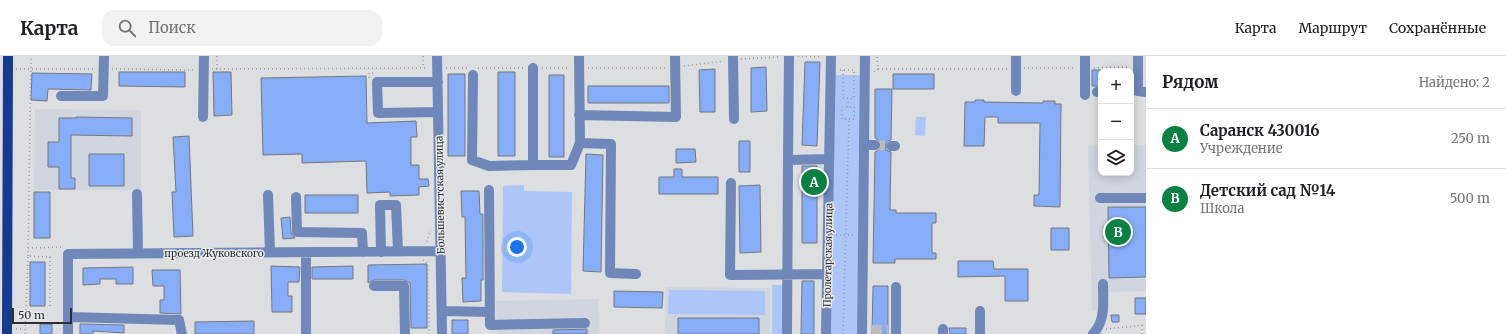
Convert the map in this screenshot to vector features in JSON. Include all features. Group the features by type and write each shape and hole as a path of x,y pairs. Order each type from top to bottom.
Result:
{"main road":[{"path":"7,334 3,300 4,161 8,56"}],"street":[{"path":"61,96 103,96 104,56"},
{"path":"203,117 204,56"},
{"name":"Большевистская улица","path":"437,56 442,334"},
{"path":"473,70 472,160 489,166 571,165 580,143 579,56"},
{"path":"579,116 676,117 675,56"},
{"path":"733,56 734,119"},
{"path":"787,334 789,56"},
{"name":"Пролетарская улица","path":"826,334 831,70 828,56"},
{"path":"865,56 869,71 864,145 862,332 872,330"},
{"path":"1016,56 1016,91"},
{"path":"1085,56 1085,95"},
{"path":"1138,56 1138,92"},
{"path":"533,68 533,165"},
{"path":"438,82 377,82 378,113 438,112"},
{"path":"580,143 611,144 610,273 636,274"},
{"path":"864,145 875,145"},
{"path":"788,160 830,159"},
{"path":"731,183 730,275 827,274"},
{"path":"489,190 490,325 585,323"},
{"path":"136,194 138,253"},
{"path":"268,195 270,252"},
{"path":"296,197 297,232 362,233 363,252"},
{"path":"1100,198 1146,198"},
{"path":"381,252 380,205 396,205 398,251"},
{"name":"проезд Жуковского","path":"68,334 68,254 441,251"},
{"path":"306,252 306,334"},
{"path":"1092,334 1098,328 1102,320 1103,284"},
{"path":"374,286 404,286 405,334"},
{"path":"893,331 896,287"},
{"path":"980,311 980,334"},
{"path":"442,312 490,312"},
{"path":"68,317 179,320 182,334"}],"path":[{"path":"24,334 28,256 31,56"},
{"path":"217,56 217,70"},
{"path":"423,56 423,68"},
{"path":"792,56 828,56"},
{"path":"387,68 388,73"},
{"path":"31,69 217,70 437,68 473,70 549,68"},
{"path":"831,70 869,71"},
{"path":"843,70 843,98 854,98 854,70"},
{"path":"369,80 369,73 375,73"},
{"path":"848,98 848,107"},
{"path":"842,107 848,107 854,107 854,119 842,119 842,107"},
{"path":"842,334 848,119"},
{"path":"429,334 428,264 422,260 423,251 431,228"},
{"path":"830,235 855,235"},
{"path":"28,256 50,257 50,306"},
{"path":"1142,325 1142,334"},
{"path":"1105,330 1146,325"},
{"path":"16,329 25,329"}],"shaded area":[{"path":"835,75 862,75 857,334 831,334"},
{"path":"35,109 141,110 141,190 34,190"},
{"path":"916,117 926,117 925,136 915,135"},
{"path":"1098,145 1098,176 1134,176 1134,145 1146,145 1146,291 1107,292 1107,311 1092,311 1088,146"},
{"path":"524,185 524,191 572,192 571,294 502,292 503,186"},
{"path":"772,285 784,285 783,334 772,334"},
{"path":"666,287 770,288 770,334 665,334"},
{"path":"669,290 765,291 765,315 668,314"},
{"path":"598,299 599,334 497,334 496,301"}],"building":[{"path":"805,62 820,62 817,146 802,145"},
{"path":"766,67 767,111 751,112 751,68"},
{"path":"715,69 715,112 700,112 699,70"},
{"path":"1092,70 1098,70 1098,86 1092,86"},
{"path":"119,72 185,72 185,87 119,86"},
{"path":"213,72 231,72 232,115 214,116"},
{"path":"498,72 515,72 515,156 498,156"},
{"path":"32,73 92,74 91,90 48,89 47,101 31,100"},
{"path":"448,74 465,74 465,156 448,156"},
{"path":"893,74 934,74 934,89 893,89"},
{"path":"549,75 564,75 564,157 549,157"},
{"path":"366,76 367,123 416,121 417,137 411,137 411,165 419,165 419,179 428,179 429,186 419,187 419,195 390,196 390,192 367,193 366,161 302,163 302,154 263,155 261,78"},
{"path":"588,86 669,86 669,103 588,103"},
{"path":"875,89 892,89 891,140 887,141 885,146 886,150 891,152 890,210 896,210 896,213 936,213 936,223 932,223 932,253 936,253 936,259 895,259 895,263 873,263 875,152 879,150 881,145 880,141 875,138"},
{"path":"975,100 984,100 984,102 1043,103 1043,101 1055,101 1055,104 1061,104 1060,207 1034,206 1034,195 1039,195 1040,123 998,123 998,117 985,117 984,146 964,146 965,102 975,102"},
{"path":"59,118 132,118 132,136 71,135 71,178 75,178 75,189 59,189 59,167 48,167 48,142 59,142"},
{"path":"189,136 193,236 174,237 172,192 176,192 173,137"},
{"path":"739,141 750,141 750,172 739,172"},
{"path":"676,149 695,149 696,162 676,163"},
{"path":"89,154 124,154 124,186 89,186"},
{"path":"586,154 603,155 601,272 583,271"},
{"path":"802,166 817,166 817,243 802,243"},
{"path":"674,169 682,169 682,177 718,177 718,194 659,194 659,177 674,177"},
{"path":"760,185 761,252 740,253 739,186"},
{"path":"461,191 479,191 480,214 483,214 483,280 481,280 481,301 463,302 462,278 466,278 465,217 462,217"},
{"path":"34,192 50,192 50,238 34,238"},
{"path":"305,195 358,195 358,213 305,213"},
{"path":"1108,207 1146,207 1146,277 1109,278"},
{"path":"290,217 291,233 295,238 283,239 281,218"},
{"path":"1051,228 1069,228 1069,250 1051,250"},
{"path":"958,261 993,261 994,269 1028,269 1028,301 1005,301 1005,276 958,277"},
{"path":"30,262 45,262 45,306 30,306"},
{"path":"427,264 427,328 411,328 410,283 404,280 374,280 368,283 368,265"},
{"path":"271,266 300,267 299,282 288,282 288,296 292,296 292,312 272,312"},
{"path":"353,266 353,279 312,279 312,267"},
{"path":"133,267 133,284 116,284 116,279 100,279 100,284 83,285 83,268"},
{"path":"152,270 180,270 181,314 160,313 160,300 164,300 164,286 153,286"},
{"path":"802,281 814,281 814,334 801,334"},
{"path":"873,286 888,286 888,334 872,334"},
{"path":"614,291 663,292 662,308 614,307"},
{"path":"1135,298 1146,298 1146,314 1135,314"},
{"path":"1111,315 1119,315 1119,322 1112,322"},
{"path":"678,318 759,318 759,334 678,334"},
{"path":"452,320 468,320 468,334 452,334"},
{"path":"254,321 254,334 195,334 195,322"},
{"path":"40,324 52,324 52,334 40,334"},
{"path":"80,324 124,325 124,333 93,331 93,334 80,334"},
{"path":"949,328 966,328 966,334 950,334"},
{"path":"587,329 587,334 553,334 553,330"}],"tunnel":[{"path":"875,145 891,146"},
{"path":"872,330 888,330"}],"place":[{"name":"Саранск 430016","path":"814,182"},
{"name":"Детский сад №14","path":"1118,232"}]}
